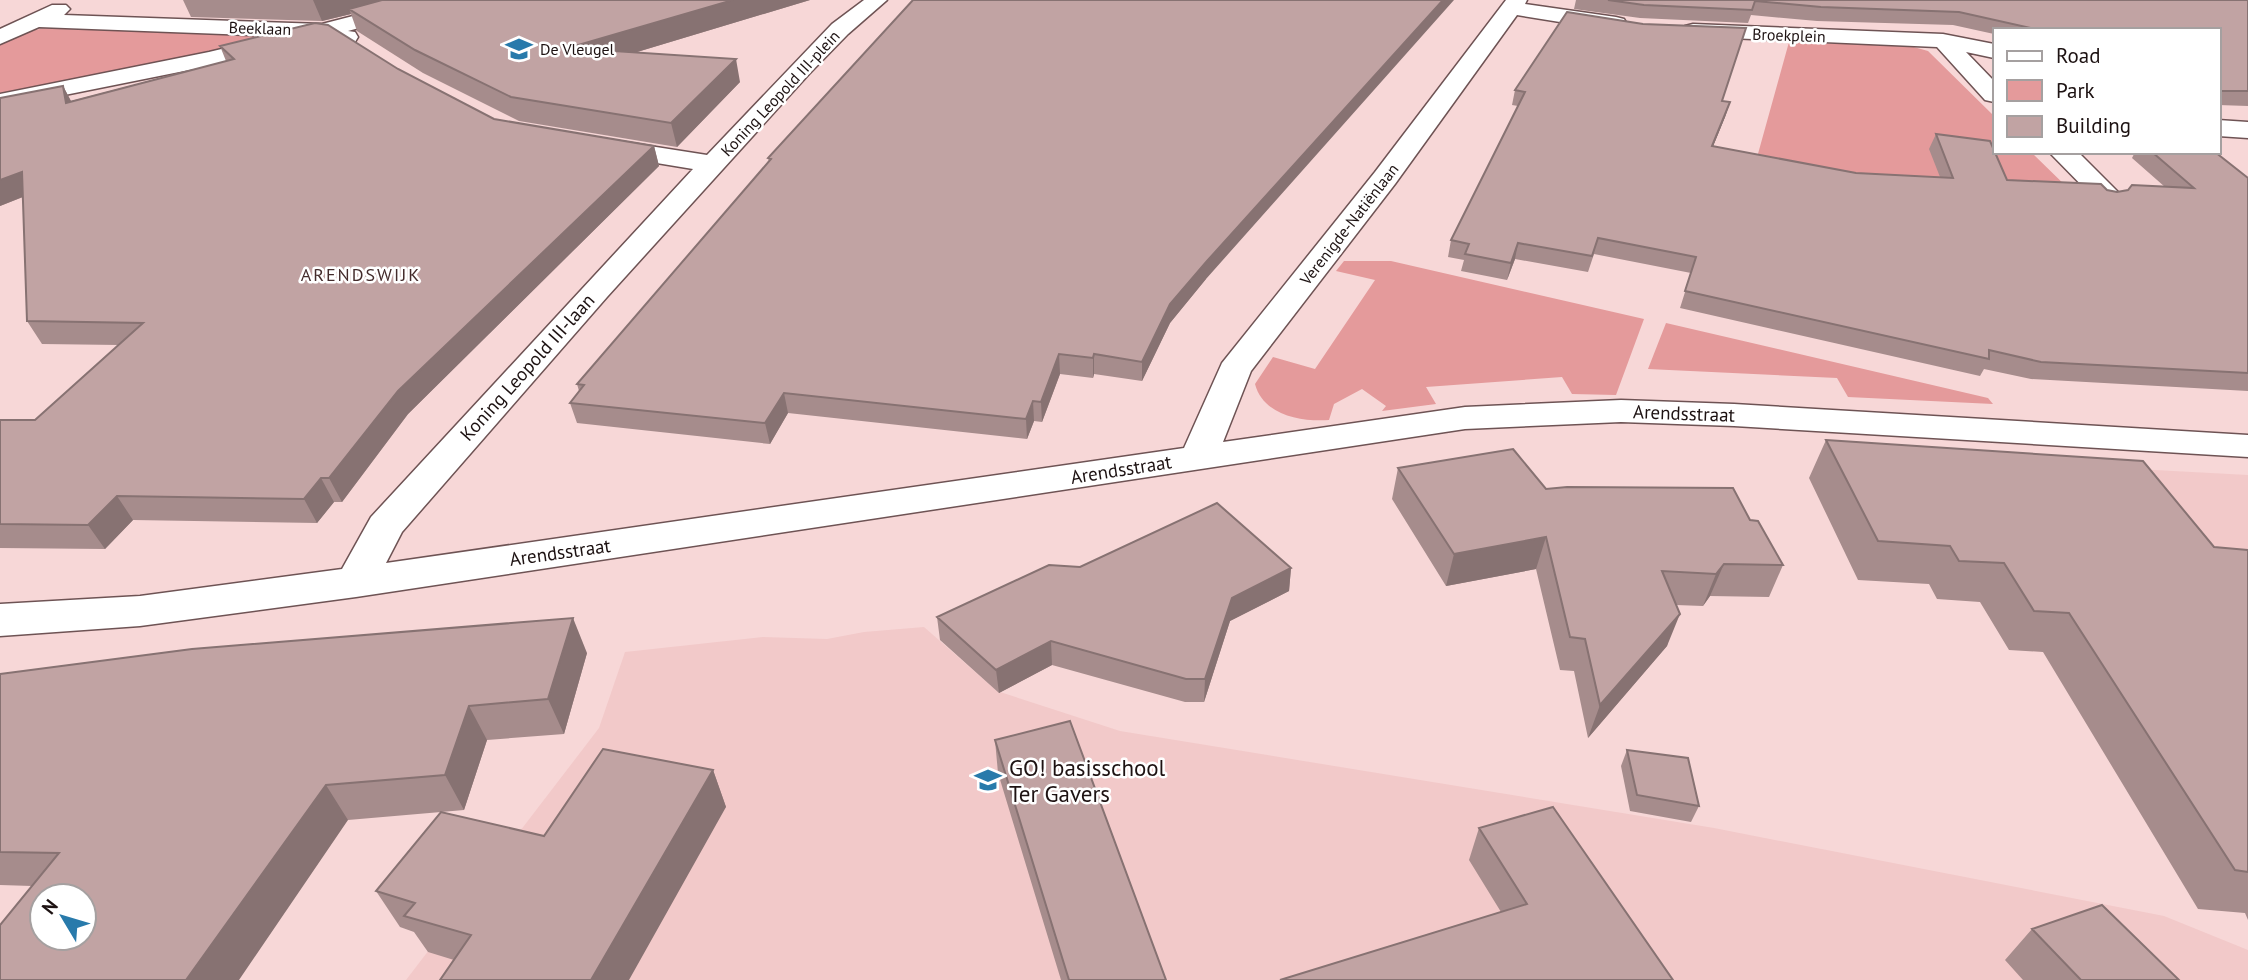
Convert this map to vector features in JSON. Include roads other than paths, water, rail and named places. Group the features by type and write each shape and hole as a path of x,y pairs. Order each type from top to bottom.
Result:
{"street":[{"name":"Beeklaan","path":"0,37 77,0"},
{"path":"323,31 439,0"},
{"name":"Koning Leopold III-plein","path":"578,142 713,164 840,29 877,0"},
{"path":"1514,4 1640,28"},
{"name":"Verenigde-Natiënlaan","path":"1199,457 1234,370 1385,178 1514,4"},
{"name":"Beeklaan","path":"36,20 323,31"},
{"name":"Broekplein","path":"1665,29 1943,41 1993,51"},
{"name":"Beeklaan","path":"0,101 209,59 323,31"},
{"path":"323,31 342,34 363,47"},
{"path":"1943,41 1993,94"},
{"path":"2220,128 2248,130"},
{"path":"2064,154 2109,197"},
{"name":"Koning Leopold III-laan","path":"356,582 385,526 596,290 713,164"},
{"name":"Arendsstraat","path":"0,620 140,611 356,582 1465,418 1621,411 2248,446"}],"place":[{"name":"De Vleugel","path":"519,49"},
{"name":"GO! basisschool Ter Gavers","path":"988,780"}],"district":[{"name":"ARENDSWIJK","path":"361,274"}]}
